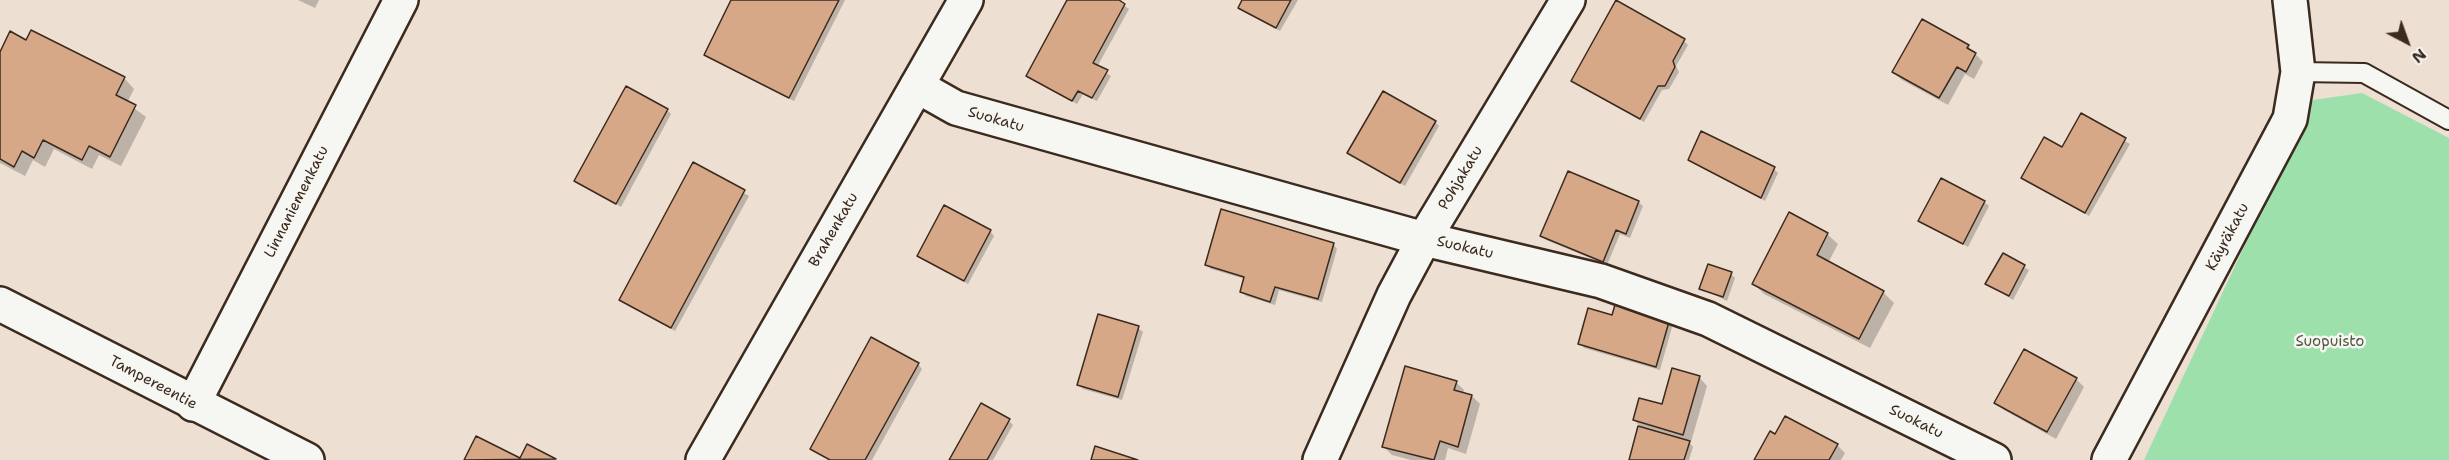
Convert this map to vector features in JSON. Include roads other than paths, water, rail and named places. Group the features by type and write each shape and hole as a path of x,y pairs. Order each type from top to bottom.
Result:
{"street":[{"name":"Linnaniemenkatu","path":"193,404 401,0"},
{"name":"Brahenkatu","path":"703,460 966,0"},
{"name":"Pohjakatu","path":"1320,460 1394,295 1424,239 1568,0"},
{"name":"Käyräkatu","path":"2109,460 2290,119 2298,72 2290,0"},
{"name":"Suokatu","path":"917,86 956,108 1424,239 1601,281 1708,319 1994,460"},
{"name":"Tampereentie","path":"0,304 307,460"}],"lane":[{"path":"2298,72 2364,73 2449,120"}],"park label":[{"name":"Suopuisto","path":"2330,342"}]}
